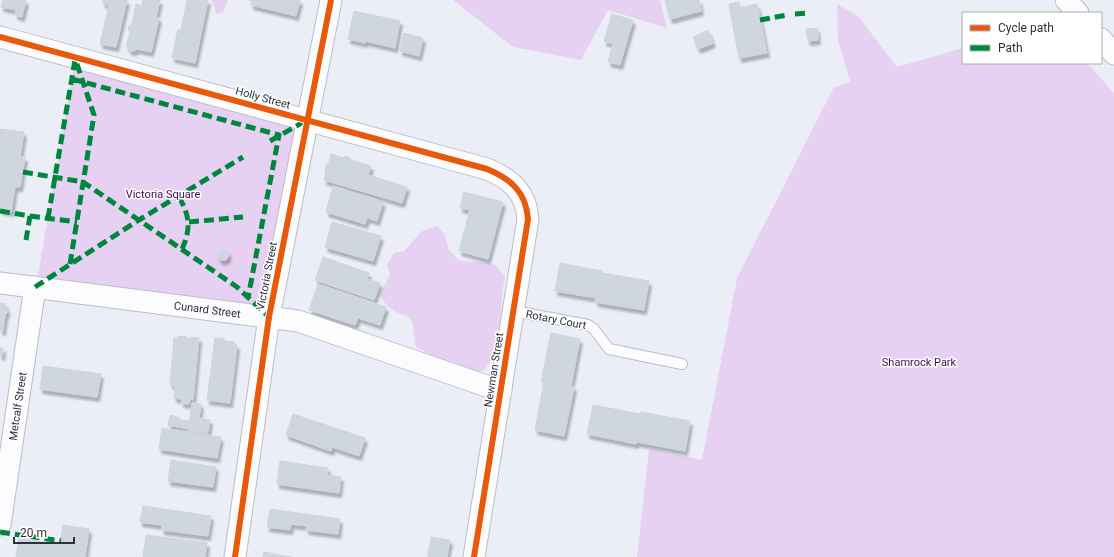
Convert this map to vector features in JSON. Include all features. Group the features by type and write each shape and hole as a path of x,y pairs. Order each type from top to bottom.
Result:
{"street":[{"name":"Victoria Street","path":"235,557 269,317 331,0"},
{"path":"1066,0 1077,12"},
{"name":"Holly Street","path":"0,37 487,170 503,177 517,188"},
{"path":"1102,40 1114,54"},
{"name":"Newman Street","path":"474,557 528,219 525,201 517,188"},
{"name":"Cunard Street","path":"0,283 298,321 501,391"},
{"name":"Metcalf Street","path":"0,525 36,287"}],"lane":[{"name":"Rotary Court","path":"514,311 588,325 594,329 607,347 613,350 682,364"}],"green space":[{"path":"212,0 228,0 223,13 216,14"},
{"path":"453,0 660,0 667,28 608,10 581,60 513,47"},
{"name":"Shamrock Park","path":"837,4 858,16 897,67 962,48 962,64 1088,64 1114,93 1114,557 637,557 649,449 702,460 737,278 834,87 850,82 838,40"},
{"name":"Victoria Square","path":"75,58 307,120 269,317 36,287"},
{"path":"437,226 444,233 449,250 460,261 493,264 505,276 497,340 492,358 485,370 476,372 452,362 436,358 416,347 412,322 389,307 380,295 390,275 387,264 394,253 404,251 422,231"}],"building":[{"path":"3,0 26,0 22,17 15,15 16,10 1,7"},
{"path":"102,0 127,0 116,47 100,44 109,5 104,4"},
{"path":"143,0 160,0 156,17 159,18 151,52 137,49 130,51 128,47 126,47 130,32 128,30 129,26 132,24 136,4 142,6"},
{"path":"187,0 208,0 195,63 172,58 178,29 181,30"},
{"path":"249,0 300,0 296,16 251,5 252,1"},
{"path":"665,0 699,0 701,11 670,19"},
{"path":"739,2 740,8 757,4 767,53 739,58 729,4"},
{"path":"354,11 400,21 395,48 365,41 365,43 348,39"},
{"path":"612,14 633,20 620,65 608,62 613,44 604,41"},
{"path":"817,28 818,40 808,41 806,29"},
{"path":"708,30 713,43 698,49 693,37"},
{"path":"404,33 423,38 419,56 400,51"},
{"path":"0,129 24,132 20,157 25,157 20,187 15,187 11,212 0,210"},
{"path":"331,154 343,158 345,156 351,160 371,166 368,175 407,187 402,203 324,180 326,165 329,163"},
{"path":"333,186 383,202 377,221 367,218 365,224 326,212"},
{"path":"464,192 503,202 488,259 459,251 470,210 460,208"},
{"path":"332,222 381,236 373,261 325,247"},
{"path":"223,249 227,251 229,255 227,259 223,261 219,259 217,255 219,251"},
{"path":"323,257 369,273 367,279 380,283 374,300 315,280"},
{"path":"560,263 602,271 602,273 649,281 644,310 595,302 596,298 555,291"},
{"path":"318,284 386,307 380,325 358,318 355,325 309,310"},
{"path":"0,303 6,304 5,307 7,309 3,331 0,330"},
{"path":"551,333 580,339 571,386 574,387 564,436 535,430 544,382 541,382"},
{"path":"178,336 187,337 187,339 190,339 191,337 199,338 193,400 190,399 189,404 181,403 182,399 174,398 175,385 170,384 174,338 178,338"},
{"path":"215,338 225,339 224,344 226,344 226,341 234,342 234,345 237,345 230,403 207,400"},
{"path":"0,348 3,348 2,356 0,356"},
{"path":"43,366 101,374 97,397 40,389"},
{"path":"192,403 201,404 199,418 210,420 208,433 188,431"},
{"path":"593,405 640,414 641,412 690,421 685,451 637,442 636,444 587,434"},
{"path":"293,414 365,438 359,456 332,447 331,451 286,435"},
{"path":"170,415 180,418 178,427 168,425"},
{"path":"180,420 189,421 187,429 178,427"},
{"path":"162,428 221,437 217,458 159,449"},
{"path":"171,460 216,467 213,487 168,481"},
{"path":"280,461 328,468 327,475 341,477 339,493 277,484"},
{"path":"143,506 211,516 208,536 162,530 162,525 140,522"},
{"path":"270,509 340,519 338,534 306,530 307,526 291,524 290,530 267,527"},
{"path":"63,525 89,529 85,557 16,557 19,538 60,545"},
{"path":"146,535 207,543 205,557 143,557"},
{"path":"431,537 450,540 447,557 428,554"},
{"path":"264,552 291,557 263,557"},
{"path":"428,554 445,557 428,557"}],"marked path":[{"path":"795,14 807,13"},
{"path":"760,20 787,15"},
{"path":"70,264 94,115 75,58"},
{"path":"48,218 75,60"},
{"path":"72,79 279,135 248,298"},
{"path":"270,141 307,120"},
{"path":"35,287 139,220 243,157"},
{"path":"23,172 83,182 237,287 269,317"},
{"path":"179,197 183,204 188,223 187,235 182,249"},
{"path":"0,211 30,216 26,240"},
{"path":"30,216 77,222"},
{"path":"189,222 243,217"},
{"path":"0,532 61,541"}],"cycle path":[{"path":"235,557 269,317 331,0"},
{"path":"0,37 487,169 503,177 516,188 524,201 528,219 474,557"}]}
